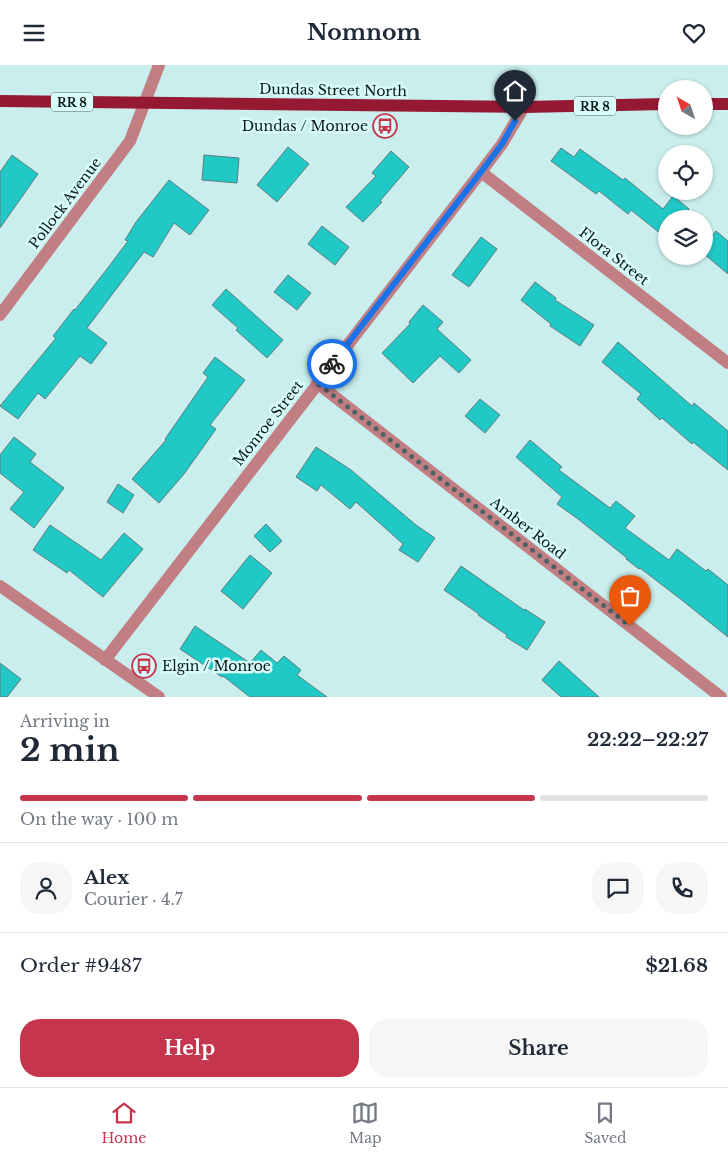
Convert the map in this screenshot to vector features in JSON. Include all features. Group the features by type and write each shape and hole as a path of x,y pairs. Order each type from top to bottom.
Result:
{"main road":[{"name":"Dundas Street North","path":"0,101 524,107 658,104"},
{"path":"713,104 728,103"}],"street":[{"name":"Pollock Avenue","path":"0,315 130,141 159,65"},
{"name":"Monroe Street","path":"105,660 481,172 502,144 524,107"},
{"name":"Flora Street","path":"481,172 728,363"},
{"name":"Amber Road","path":"317,383 721,697"},
{"path":"0,586 159,697"}],"building":[{"path":"288,147 309,164 277,202 257,185"},
{"path":"561,148 574,157 580,149 623,180 625,178 663,209 670,200 678,200 689,209 658,210 658,232 631,210 628,214 599,191 596,194 551,161"},
{"path":"391,151 409,167 380,201 382,202 363,222 346,207 376,176 372,173"},
{"path":"12,155 38,174 0,228 0,172"},
{"path":"204,155 239,158 237,183 202,180"},
{"path":"169,180 209,210 190,235 174,223 153,257 144,252 87,328 107,343 91,364 80,356 45,399 38,393 18,419 0,406 56,338 53,336 128,241 125,240 136,222"},
{"path":"322,226 349,247 335,265 308,244"},
{"path":"716,231 728,241 728,274 713,262 713,235"},
{"path":"481,237 497,249 469,287 452,275"},
{"path":"288,275 311,293 297,310 274,292"},
{"path":"535,282 556,298 555,300 594,325 580,346 550,326 551,324 521,300"},
{"path":"226,289 283,340 267,358 212,305"},
{"path":"423,305 443,322 437,329 471,360 459,373 440,356 413,383 382,353 410,324 409,322"},
{"path":"618,342 692,406 694,403 728,431 728,470 693,442 692,444 662,418 660,420 637,399 641,394 602,362"},
{"path":"215,357 245,380 210,425 216,429 184,474 159,503 132,479 166,440 208,377 203,373"},
{"path":"480,399 500,415 485,433 465,416"},
{"path":"14,437 36,454 30,462 64,488 34,528 10,509 24,492 0,473 0,455"},
{"path":"530,440 562,467 559,470 610,508 616,501 635,516 625,528 669,560 677,549 706,571 708,569 728,585 728,637 557,504 562,497 516,457"},
{"path":"316,447 351,470 416,525 435,538 418,562 399,550 403,544 356,502 350,509 321,485 317,491 296,477"},
{"path":"118,484 134,495 123,513 107,502"},
{"path":"266,524 282,541 270,552 254,536"},
{"path":"50,525 101,560 124,533 143,549 103,597 69,570 67,573 33,550"},
{"path":"250,555 272,573 243,609 221,591"},
{"path":"461,566 524,610 545,622 527,650 506,637 507,635 444,590"},
{"path":"195,626 250,663 261,650 277,663 284,656 301,670 297,675 327,697 250,697 223,676 180,649"},
{"path":"559,661 599,697 561,697 542,680"},
{"path":"0,663 21,679 7,697 0,697"}],"way so far":[{"path":"332,364 317,383 630,626"}],"place":[{"name":"Dundas / Monroe","path":"385,126"},
{"name":"Elgin / Monroe","path":"144,666"}],"route":[{"path":"332,364 481,172 502,144 515,121"}]}
